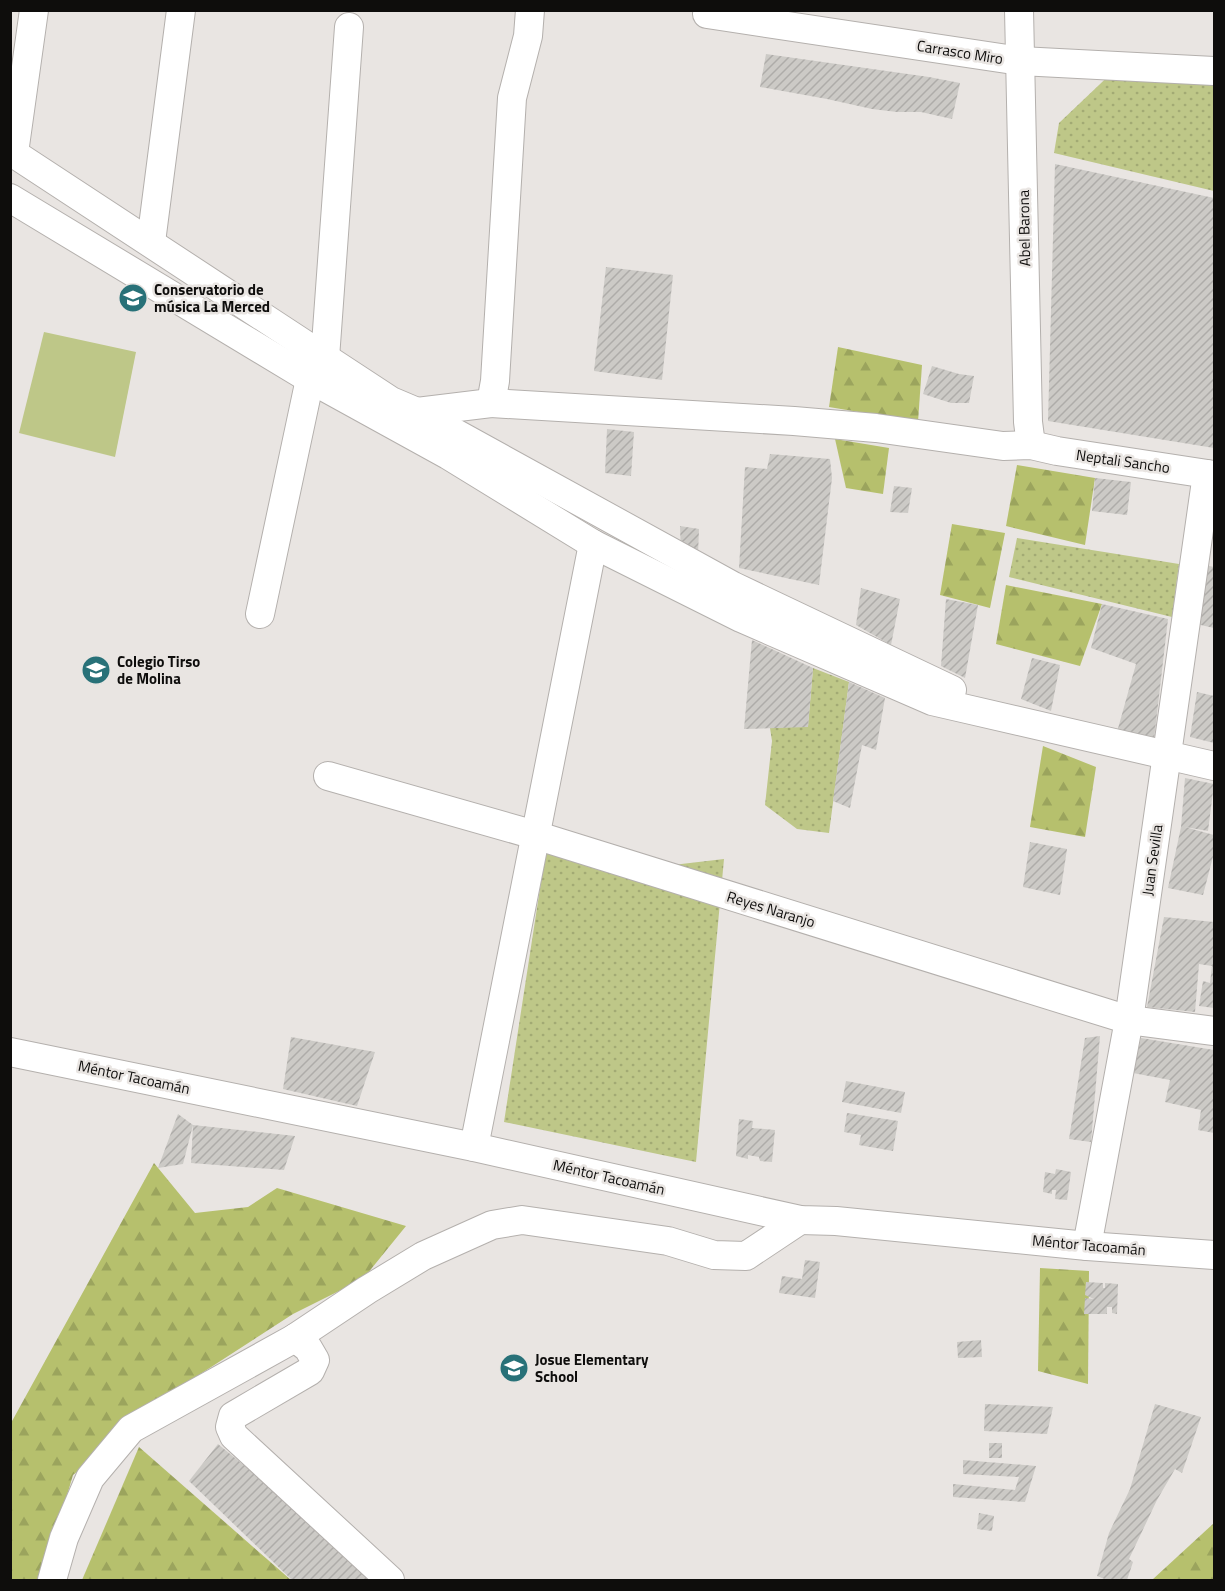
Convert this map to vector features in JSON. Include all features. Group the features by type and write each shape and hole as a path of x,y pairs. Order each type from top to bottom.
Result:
{"street":[{"path":"34,10 12,152 151,242 317,369 448,455 593,544 741,618 932,701 1166,757 1215,766"},
{"path":"151,242 181,10"},
{"path":"491,404 495,381 512,98 528,36 530,10"},
{"name":"Abel Barona","path":"1019,10 1028,422 1031,445"},
{"name":"Carrasco Miro","path":"708,14 1020,61 1215,70"},
{"path":"260,614 317,369 349,27"},
{"path":"10,198 317,369 417,412 733,586 861,645 1011,719"},
{"name":"Neptali Sancho","path":"417,412 491,404 794,421 876,428 1003,446 1031,445 1211,474"},
{"name":"Juan Sevilla","path":"1087,1245 1130,1020 1166,757 1211,474"},
{"path":"474,1147 593,544"},
{"name":"Reyes Naranjo","path":"328,776 535,835 1130,1020 1215,1031"},
{"name":"Méntor Tacoamán","path":"10,1052 474,1147 800,1220 836,1221 1215,1255"},
{"path":"52,1581 64,1538 90,1478 131,1429 295,1338 423,1256 492,1225 522,1220 668,1241 714,1255 746,1256 800,1220"},
{"path":"295,1338 309,1348 315,1360 310,1371 233,1416 230,1427 234,1436 390,1581"}],"green space":[{"path":"1119,66 1214,84 1214,191 1054,153 1059,123"},
{"path":"44,332 136,352 115,457 19,433"},
{"path":"838,347 922,365 918,422 829,407"},
{"path":"835,439 889,448 883,494 846,488"},
{"path":"1017,465 1095,478 1085,545 1006,526"},
{"path":"952,524 1005,533 990,608 940,595"},
{"path":"1017,538 1179,564 1172,617 1009,577"},
{"path":"1006,585 1102,604 1080,666 996,644"},
{"path":"813,668 849,682 829,833 797,829 765,805 772,741 770,728 808,726"},
{"path":"1043,746 1096,767 1085,837 1030,827"},
{"path":"547,843 630,870 724,859 696,1162 504,1122"},
{"path":"154,1163 195,1213 248,1207 277,1188 406,1226 363,1279 293,1314 171,1393 73,1475 42,1580 11,1580 11,1423"},
{"path":"1040,1268 1089,1271 1088,1384 1038,1371"},
{"path":"139,1447 291,1580 82,1580"},
{"path":"1214,1523 1214,1580 1152,1580"}],"building":[{"path":"766,54 960,83 952,119 921,112 872,109 760,87"},
{"path":"1055,164 1214,198 1214,448 1048,421"},
{"path":"606,267 673,275 662,380 594,371"},
{"path":"932,366 974,376 969,403 951,403 923,394"},
{"path":"607,429 634,432 631,476 605,473"},
{"path":"770,454 830,459 832,478 819,585 739,568 745,467 767,469"},
{"path":"1095,478 1131,482 1127,515 1092,511"},
{"path":"894,486 912,488 908,513 890,512"},
{"path":"680,526 699,529 698,555 681,555"},
{"path":"1200,564 1214,567 1214,628 1192,623"},
{"path":"861,588 900,599 891,645 856,625"},
{"path":"946,599 978,605 965,678 941,666"},
{"path":"1102,604 1168,619 1154,739 1117,732 1136,664 1091,648"},
{"path":"752,640 813,668 808,727 744,729"},
{"path":"1032,658 1060,665 1051,711 1021,699"},
{"path":"849,682 885,698 876,750 862,745 850,808 833,801"},
{"path":"1197,692 1214,696 1214,743 1190,737"},
{"path":"1185,778 1214,784 1208,831 1185,827 1214,835 1214,853 1203,895 1168,888 1181,827"},
{"path":"1030,842 1067,849 1060,895 1023,887"},
{"path":"1164,917 1214,922 1214,1008 1199,1006 1203,981 1210,983 1212,966 1199,964 1195,1012 1147,1007"},
{"path":"1100,1036 1091,1142 1069,1139 1085,1038"},
{"path":"291,1037 375,1052 357,1106 283,1089"},
{"path":"1141,1038 1214,1050 1214,1133 1198,1130 1201,1110 1165,1102 1170,1080 1133,1073"},
{"path":"846,1081 905,1092 901,1113 842,1102"},
{"path":"847,1113 898,1121 893,1151 859,1145 861,1135 844,1132"},
{"path":"178,1114 193,1125 183,1164 158,1168"},
{"path":"739,1119 753,1121 752,1128 775,1130 772,1162 760,1161 759,1157 748,1155 748,1159 736,1156"},
{"path":"193,1125 295,1136 284,1170 191,1163"},
{"path":"1056,1169 1071,1172 1067,1200 1055,1199 1056,1190 1052,1190 1052,1194 1043,1192 1045,1172 1055,1174"},
{"path":"805,1260 820,1262 815,1298 779,1293 782,1276 802,1279"},
{"path":"1086,1282 1103,1283 1103,1288 1105,1288 1105,1283 1118,1284 1117,1314 1112,1313 1112,1307 1107,1307 1107,1314 1084,1314 1085,1298 1094,1299 1085,1295"},
{"path":"981,1340 982,1357 958,1358 957,1342"},
{"path":"985,1404 1053,1407 1047,1434 984,1431"},
{"path":"1155,1404 1201,1417 1182,1473 1175,1469 1157,1500 1129,1559 1133,1562 1127,1580 1107,1580 1097,1576 1109,1533 1130,1489"},
{"path":"989,1443 1002,1443 1002,1458 989,1458"},
{"path":"218,1444 384,1580 292,1580 189,1481"},
{"path":"963,1460 1036,1466 1025,1502 953,1497 953,1484 1015,1490 1019,1477 963,1474"},
{"path":"979,1513 994,1516 992,1531 977,1529"}],"place":[{"name":"Conservatorio de música La Merced","path":"133,298"},
{"name":"Colegio Tirso de Molina","path":"96,670"},
{"name":"Josue Elementary School","path":"514,1368"}]}
